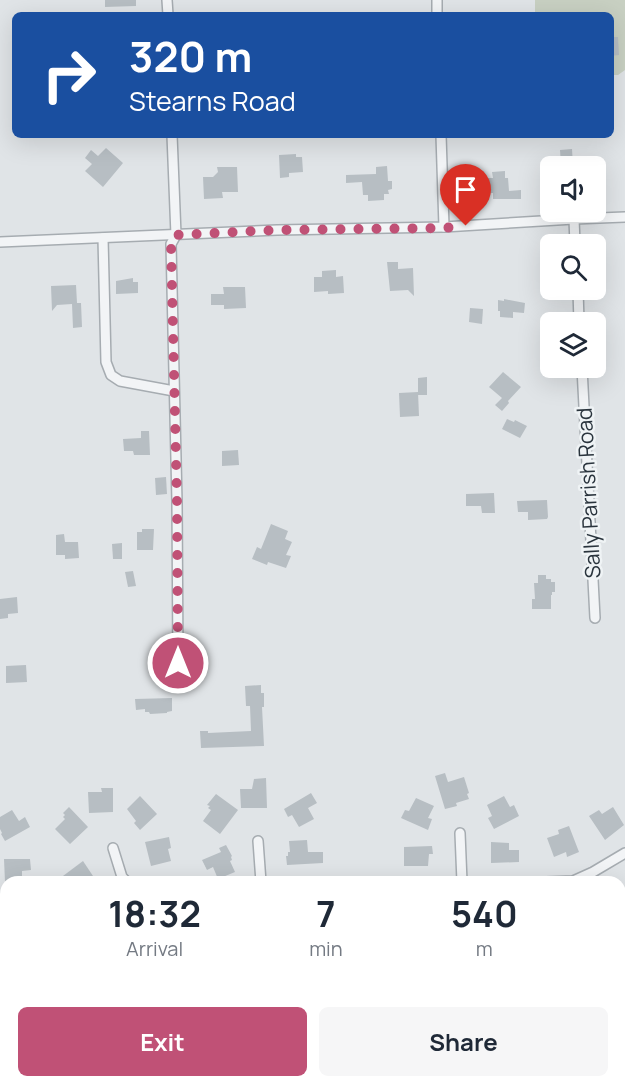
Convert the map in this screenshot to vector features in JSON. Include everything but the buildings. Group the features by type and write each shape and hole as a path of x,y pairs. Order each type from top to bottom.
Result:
{"street":[{"path":"172,138 176,235 171,244 178,663"},
{"path":"441,138 444,228"},
{"path":"606,218 625,217"},
{"path":"0,242 277,230 444,228 540,221"},
{"path":"103,238 106,362 111,375 120,381 174,391"},
{"name":"Sally Parrish Road","path":"583,378 596,618"},
{"path":"460,833 462,876"},
{"path":"258,841 261,876"},
{"path":"113,848 122,876"},
{"path":"584,876 625,853"}],"shaded area":[{"path":"535,0 625,0 625,70 614,75 614,12 535,12"}],"route":[{"path":"178,663 171,244 176,235 277,230 466,226"}]}
